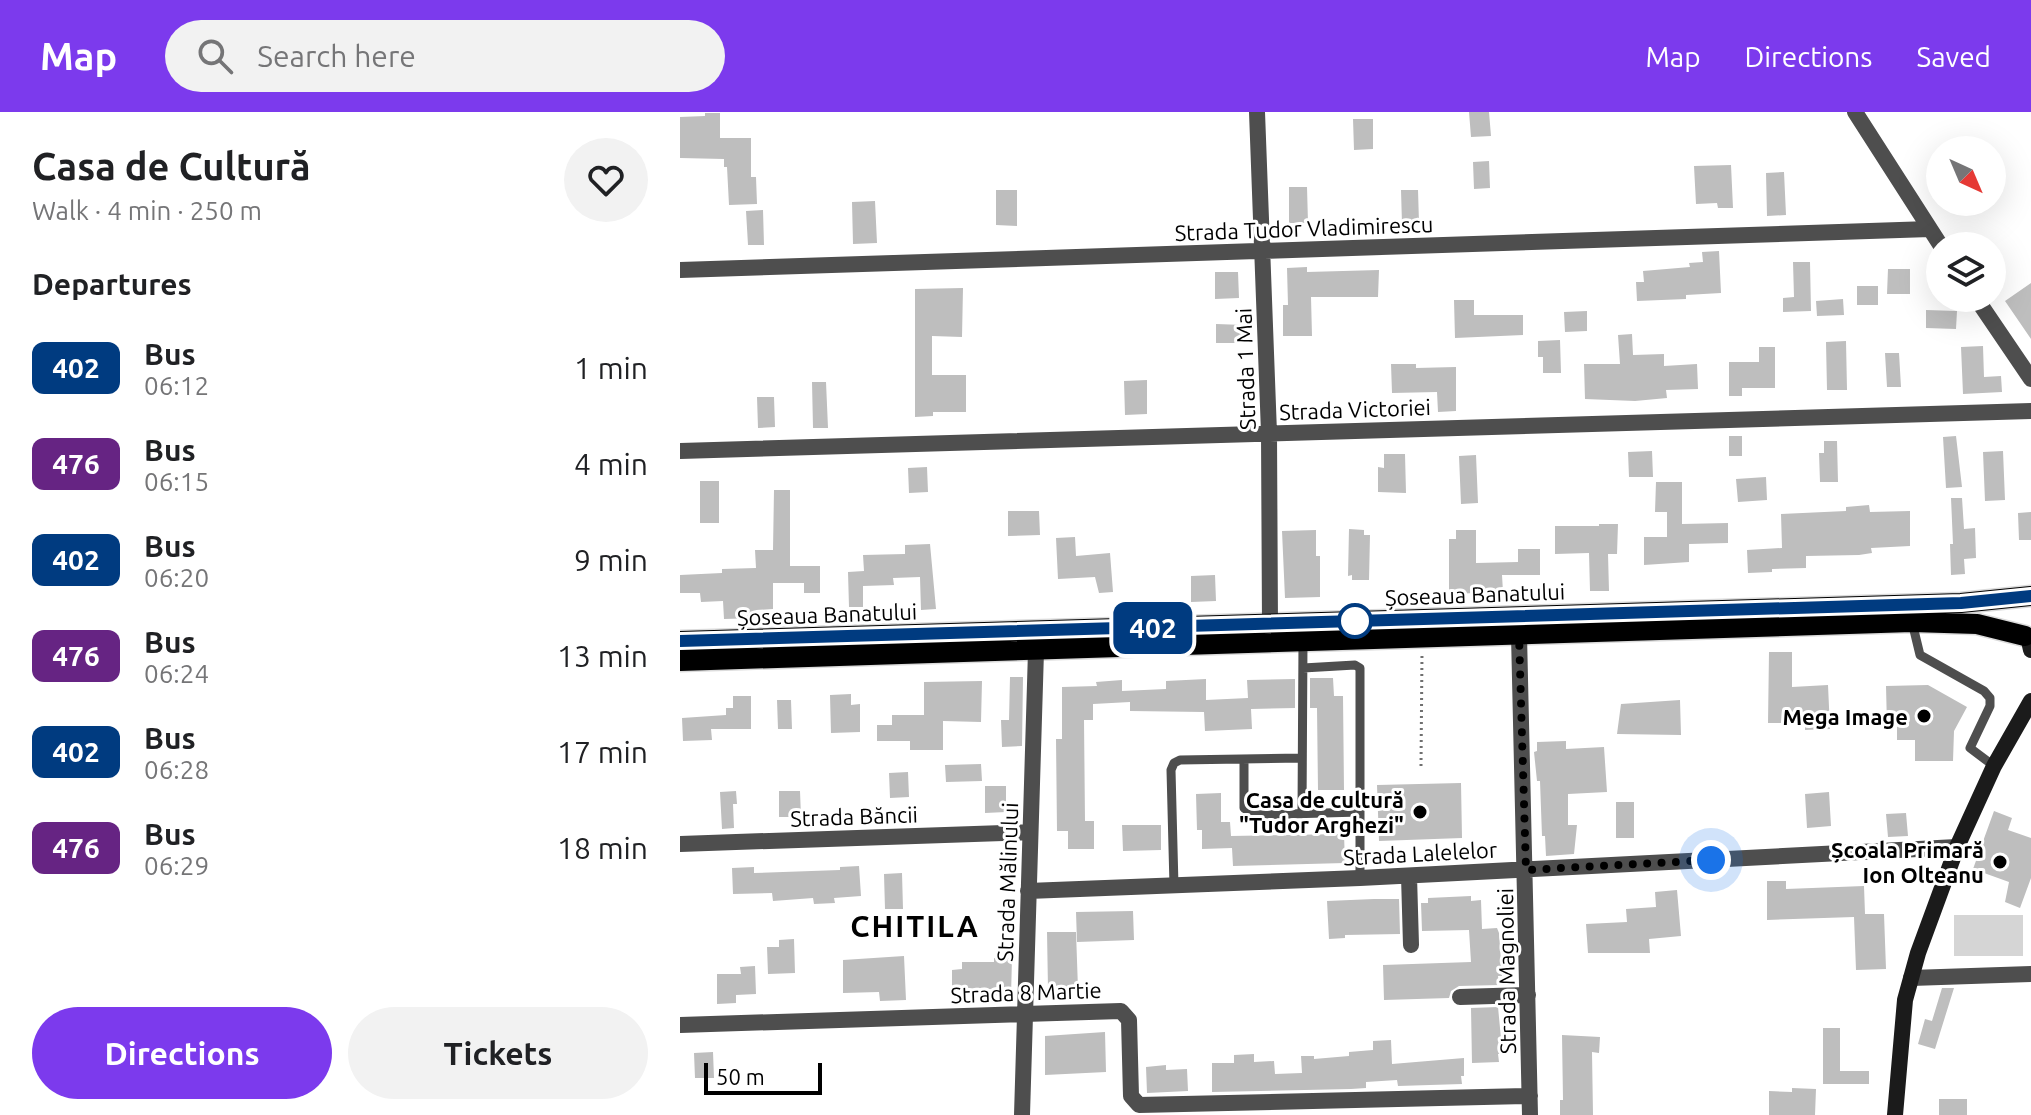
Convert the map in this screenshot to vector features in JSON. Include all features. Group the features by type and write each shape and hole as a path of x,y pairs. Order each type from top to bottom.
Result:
{"main road":[{"name":"Șoseaua Banatului","path":"680,641 1270,625 1961,603 2031,598"},
{"path":"2029,642 2021,618 2031,598"},
{"name":"Șoseaua Banatului","path":"680,661 1912,622 1977,624 2029,642"},
{"path":"1895,1115 1905,1000 1911,978 1957,847 1994,766 2030,700"}],"street":[{"name":"Strada 1 Mai","path":"1257,112 1269,433 1270,625"},
{"path":"1855,112 1932,232"},
{"name":"Strada Tudor Vladimirescu","path":"680,270 1930,229"},
{"path":"1986,312 2031,379"},
{"name":"Strada Victoriei","path":"680,451 2031,411"},
{"name":"Strada Magnoliei","path":"1519,635 1530,1115"},
{"name":"Strada Mălinului","path":"1022,1115 1036,651"},
{"name":"Strada Băncii","path":"680,844 1030,832"},
{"name":"Strada Lalelelor","path":"1028,891 1409,876 1957,847"},
{"path":"1409,876 1411,945"},
{"path":"1911,978 2031,974"},
{"path":"1460,997 1528,995"},
{"name":"Strada 8 Martie","path":"680,1025 1121,1011 1127,1014 1129,1020 1132,1100 1143,1105 1181,1110 1530,1096"}],"lane":[{"path":"1912,622 1920,655 1984,691 1990,698 1990,706 1970,746 1972,752 1994,766"},
{"path":"1302,814 1303,641"},
{"path":"1303,668 1355,665 1360,668 1360,878"},
{"path":"1174,887 1171,770 1174,763 1180,760 1301,758"},
{"path":"1244,759 1244,808 1248,813 1360,812"}],"path":[{"path":"1421,766 1422,637"}],"shaded area":[{"path":"1954,915 2023,915 2023,956 1954,956"}],"building":[{"path":"1469,112 1489,112 1491,136 1471,137"},
{"path":"705,113 720,113 720,138 751,138 751,177 756,177 757,204 729,205 724,159 680,158 680,117 705,116"},
{"path":"1353,119 1373,119 1373,149 1354,150"},
{"path":"1489,161 1490,188 1474,189 1473,162"},
{"path":"1731,165 1733,208 1718,208 1717,203 1696,204 1694,166"},
{"path":"1784,172 1786,215 1767,216 1766,173"},
{"path":"1289,187 1307,187 1308,223 1289,223"},
{"path":"996,190 1017,190 1017,226 996,225"},
{"path":"1401,190 1418,190 1419,223 1402,224"},
{"path":"875,201 877,243 853,244 852,202"},
{"path":"763,210 764,245 748,245 746,211"},
{"path":"1719,251 1721,293 1686,295 1686,299 1637,301 1636,282 1644,282 1643,271 1690,267 1689,263 1703,262 1702,252"},
{"path":"1793,262 1810,262 1811,311 1783,312 1783,298 1794,297"},
{"path":"1307,267 1307,272 1379,270 1378,297 1311,297 1312,336 1283,336 1283,305 1288,305 1287,268"},
{"path":"1888,269 1910,269 1910,294 1887,294"},
{"path":"1215,272 1238,272 1239,298 1215,299"},
{"path":"2031,283 2031,339 2006,302"},
{"path":"1857,286 1878,286 1878,305 1857,305"},
{"path":"963,288 962,337 932,336 932,375 966,375 966,412 933,412 933,416 915,417 915,289"},
{"path":"1843,299 1844,315 1817,316 1816,301"},
{"path":"1454,300 1474,300 1474,315 1523,315 1523,335 1455,338"},
{"path":"1587,311 1587,331 1565,332 1564,312"},
{"path":"1926,312 1957,312 1956,329 1926,328"},
{"path":"1216,324 1244,325 1243,343 1216,343"},
{"path":"1632,334 1633,355 1664,354 1664,366 1697,364 1698,389 1666,390 1667,398 1635,401 1585,399 1584,364 1620,364 1618,335"},
{"path":"1560,340 1561,373 1543,373 1543,357 1538,357 1538,341"},
{"path":"1846,341 1847,390 1827,390 1826,342"},
{"path":"1983,346 1984,377 2001,376 2002,392 1963,394 1961,347"},
{"path":"1759,347 1775,347 1775,388 1742,388 1742,396 1729,396 1729,362 1759,362"},
{"path":"1885,353 1899,353 1901,387 1887,387"},
{"path":"1391,364 1416,364 1416,368 1456,367 1456,411 1438,412 1437,392 1392,393"},
{"path":"1147,380 1147,414 1125,415 1124,381"},
{"path":"812,382 826,382 828,428 813,428"},
{"path":"757,397 774,397 775,427 758,428"},
{"path":"1729,436 1742,436 1742,456 1729,456"},
{"path":"1956,436 1962,487 1946,488 1943,437"},
{"path":"1824,441 1837,441 1838,482 1820,482 1819,453 1824,453"},
{"path":"1652,451 1653,477 1629,477 1628,452"},
{"path":"2003,451 2005,500 1985,501 1983,452"},
{"path":"1384,454 1405,454 1406,493 1378,492 1378,467 1384,468"},
{"path":"1476,455 1478,503 1461,504 1459,456"},
{"path":"927,467 928,492 909,493 908,468"},
{"path":"1766,477 1767,500 1738,502 1736,479"},
{"path":"700,481 719,481 719,523 700,523"},
{"path":"1656,482 1682,482 1682,524 1728,523 1728,543 1689,544 1689,562 1644,565 1644,537 1667,537 1667,512 1655,512"},
{"path":"774,490 790,490 790,566 820,566 820,593 804,593 804,583 773,583 773,609 756,610 757,618 724,619 723,601 701,602 700,593 680,593 680,575 756,568 755,550 773,550"},
{"path":"1951,498 1962,498 1964,529 1975,528 1976,558 1964,559 1965,574 1951,575"},
{"path":"1869,505 1870,512 1910,511 1910,546 1871,548 1872,553 1859,555 1806,556 1806,568 1748,573 1747,550 1782,548 1781,514 1846,511 1846,507"},
{"path":"1008,511 1039,511 1040,535 1008,536"},
{"path":"2031,512 2031,540 2019,540 2018,513"},
{"path":"1618,524 1617,554 1608,554 1609,591 1590,591 1589,553 1555,554 1555,526"},
{"path":"1349,529 1364,530 1364,535 1370,535 1369,580 1352,580 1352,575 1348,576"},
{"path":"1316,530 1316,556 1320,556 1320,597 1285,598 1282,531"},
{"path":"1456,530 1476,530 1476,563 1518,562 1518,549 1540,549 1540,575 1502,575 1503,592 1449,594 1449,539 1456,539"},
{"path":"1075,537 1076,556 1110,553 1113,592 1099,593 1095,577 1058,579 1056,538"},
{"path":"930,544 936,609 921,610 920,577 893,578 894,585 863,586 863,607 849,607 848,572 864,571 863,555 905,554 905,545"},
{"path":"1215,575 1216,601 1191,602 1191,576"},
{"path":"1769,652 1792,652 1792,687 1828,685 1830,729 1805,730 1805,723 1768,723"},
{"path":"1010,677 1023,677 1022,746 1002,747 1001,720 1009,720"},
{"path":"1310,678 1333,678 1334,696 1343,696 1344,790 1318,790 1317,708 1310,708"},
{"path":"1206,679 1206,700 1248,698 1247,680 1295,679 1295,708 1251,709 1252,729 1205,731 1204,712 1130,711 1130,702 1093,704 1093,720 1084,720 1085,821 1094,821 1094,849 1068,849 1068,831 1057,831 1056,739 1062,739 1062,687 1097,686 1096,682 1122,680 1122,691 1166,689 1166,681"},
{"path":"982,681 981,722 943,721 943,750 910,750 910,741 877,741 877,725 892,725 892,715 924,715 924,682"},
{"name":"Mega Image","path":"1928,685 1967,707 1954,731 1953,761 1915,761 1915,740 1897,740 1897,726 1887,726 1886,686"},
{"path":"851,694 851,705 860,704 860,732 831,733 830,695"},
{"path":"733,696 751,696 751,729 711,729 712,740 683,741 682,718 726,715 726,708 733,708"},
{"path":"777,700 791,700 792,729 778,729"},
{"path":"1680,700 1681,735 1617,734 1621,704"},
{"path":"1566,741 1566,749 1604,747 1607,792 1568,794 1568,825 1577,825 1574,854 1546,856 1540,781 1537,781 1534,752 1537,751 1537,742"},
{"path":"981,764 982,781 946,782 945,765"},
{"path":"908,772 909,797 890,798 889,773"},
{"name":"Casa de cultură \"Tudor Arghezi\"","path":"1461,783 1462,838 1379,841 1377,785"},
{"path":"985,786 1006,786 1006,812 985,813"},
{"path":"736,791 734,828 722,829 720,792"},
{"path":"779,791 800,791 801,817 779,817"},
{"path":"1829,792 1831,826 1807,828 1805,794"},
{"path":"1221,793 1221,822 1230,822 1231,836 1344,834 1345,863 1233,866 1232,848 1202,849 1202,830 1197,830 1196,794"},
{"path":"1616,802 1634,802 1634,838 1616,838"},
{"path":"1994,811 2012,818 2008,830 2031,838 2031,878 2020,908 2005,902 2009,882 1973,869"},
{"path":"1906,813 1908,836 1888,837 1886,814"},
{"path":"1122,825 1161,825 1161,850 1123,851"},
{"path":"859,866 861,896 834,898 835,903 814,904 813,898 773,901 772,893 733,894 732,868 754,867 754,873 840,870 840,867"},
{"path":"902,873 903,909 885,909 884,874"},
{"path":"1767,881 1786,881 1786,889 1864,886 1865,914 1884,914 1886,969 1856,970 1854,917 1767,920"},
{"path":"1677,890 1681,936 1649,939 1650,953 1588,953 1586,924 1627,922 1626,909 1656,907 1655,892"},
{"path":"1471,896 1471,901 1481,900 1482,929 1497,928 1499,933 1502,976 1498,976 1499,985 1459,986 1451,991 1449,998 1384,1000 1383,965 1471,962 1469,930 1422,931 1421,903 1428,903 1428,898"},
{"path":"1399,899 1400,934 1345,935 1345,938 1329,939 1327,901"},
{"path":"1133,911 1134,940 1077,942 1076,912"},
{"path":"1047,932 1076,932 1078,989 1048,989"},
{"path":"794,939 795,973 768,974 767,947 779,947 779,940"},
{"path":"904,956 906,1000 880,1001 879,992 843,993 843,960"},
{"path":"994,958 1012,958 1011,996 993,995 993,989 952,990 952,970 962,969 962,962 994,962"},
{"path":"755,966 756,994 736,995 736,1003 717,1004 717,974 741,974 740,967"},
{"path":"1942,988 1954,988 1935,1049 1918,1044 1925,1019 1932,1021"},
{"path":"1498,1007 1502,1049 1502,1054 1498,1054 1499,1062 1472,1063 1471,1008"},
{"path":"1823,1028 1840,1028 1840,1071 1869,1071 1869,1084 1823,1084"},
{"path":"1105,1032 1106,1072 1045,1075 1045,1036"},
{"path":"1562,1035 1600,1037 1599,1053 1592,1052 1593,1115 1560,1115 1560,1100 1563,1100"},
{"path":"1391,1040 1392,1064 1464,1058 1462,1084 1398,1086 1397,1080 1366,1082 1366,1088 1351,1089 1212,1092 1212,1063 1234,1063 1234,1055 1254,1054 1254,1062 1274,1061 1275,1074 1302,1073 1301,1056 1314,1056 1314,1059 1349,1056 1349,1052 1373,1050 1373,1041"},
{"path":"713,1052 714,1078 695,1078 694,1053"},
{"path":"1166,1065 1166,1070 1187,1069 1188,1091 1147,1093 1146,1067"},
{"path":"1792,1088 1816,1089 1815,1115 1769,1115 1769,1091 1792,1092"},
{"path":"1939,1099 1967,1099 1967,1115 1939,1115"}],"bus line":[{"name":"402","path":"680,641 1961,603 2031,596"}],"place":[{"name":"Mega Image","path":"1924,716"},
{"name":"Casa de cultură \"Tudor Arghezi\"","path":"1420,812"},
{"name":"Școala Primară Ion Olteanu","path":"2000,862"}],"district":[{"name":"CHITILA","path":"915,926"}],"route":[{"path":"1355,621 1362,639 1519,635 1526,870 1711,860"}]}
